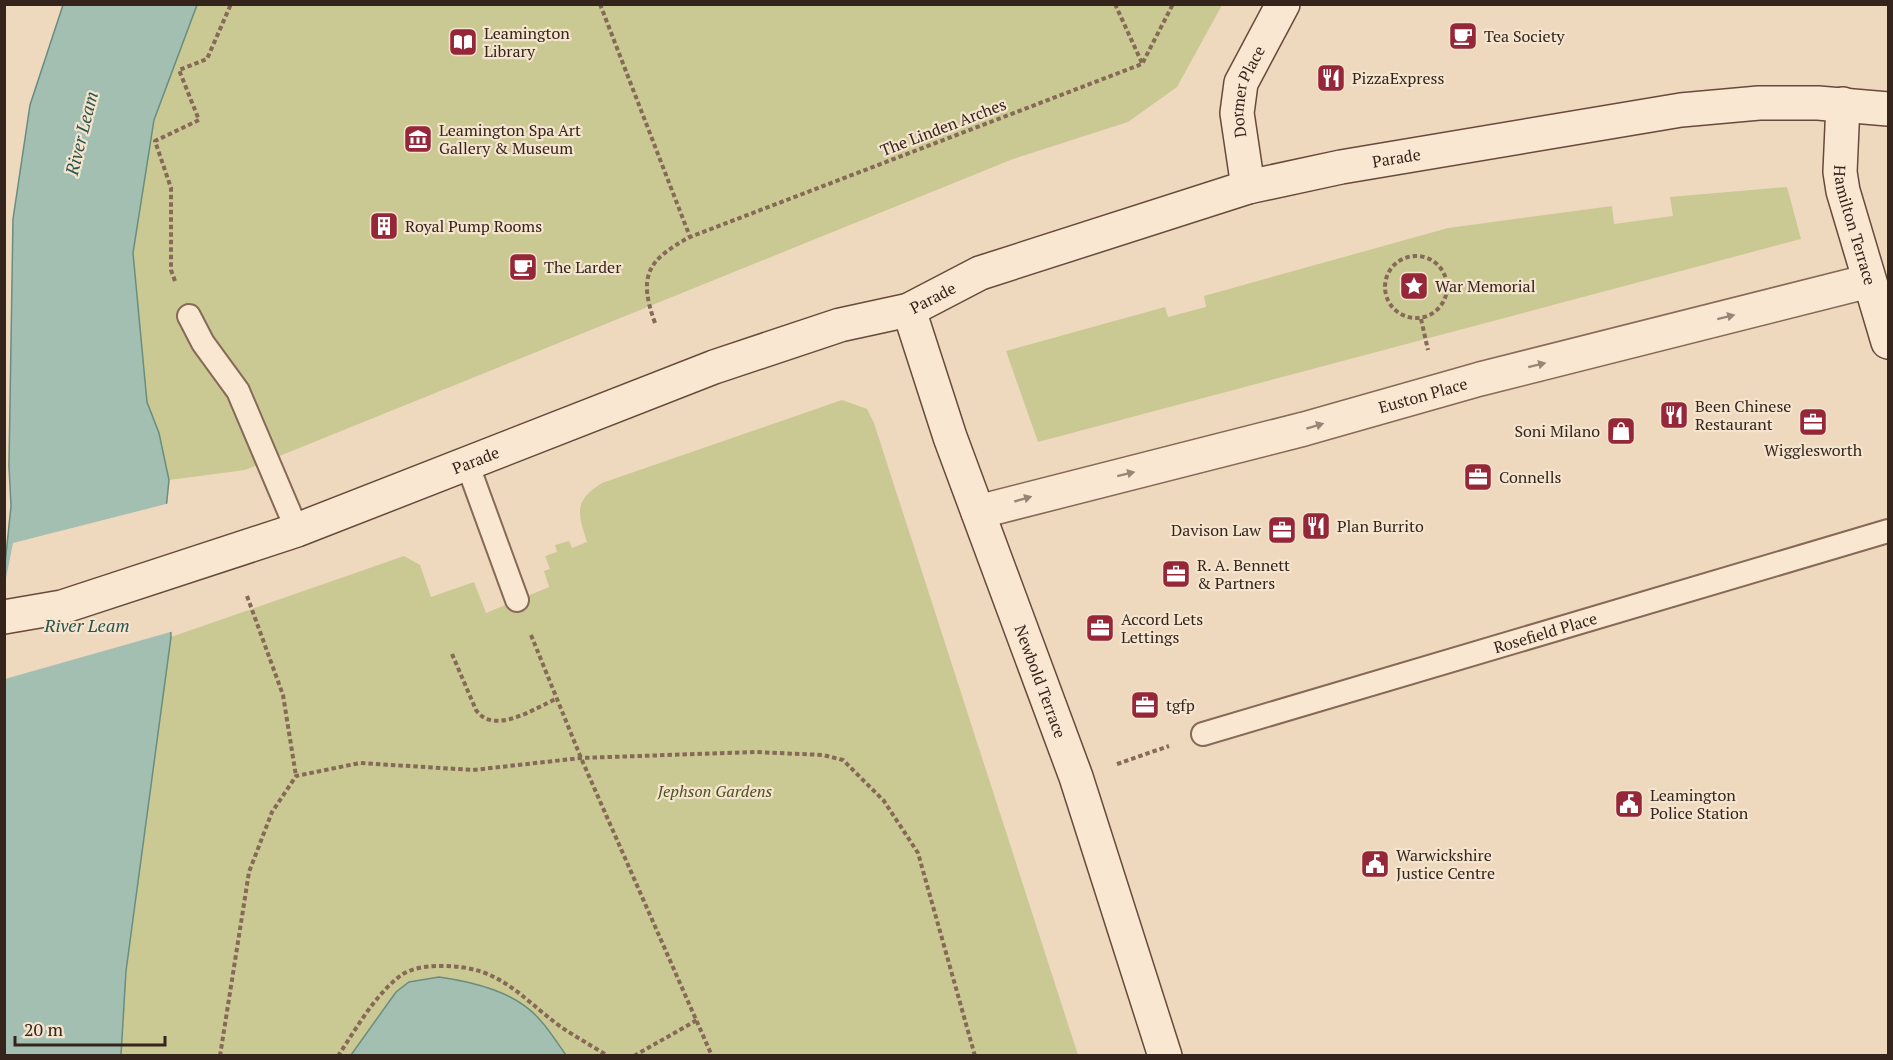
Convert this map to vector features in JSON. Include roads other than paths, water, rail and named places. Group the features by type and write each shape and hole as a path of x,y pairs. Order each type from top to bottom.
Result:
{"street":[{"name":"Dormer Place","path":"1248,187 1237,113 1241,83 1283,4"},
{"name":"Parade","path":"4,617 62,607 297,530 714,367 840,325 909,310 980,273 1248,187 1341,167 1659,112 1759,103 1843,104 1888,110"},
{"name":"Hamilton Terrace","path":"1843,104 1840,172 1846,210 1888,342"},
{"name":"Euston Place","path":"978,512 1304,429 1480,379 1869,281"},
{"name":"Newbold Terrace","path":"909,310 950,437 1076,777 1165,1056"}],"lane":[{"path":"189,316 203,343 238,391 297,530"},
{"path":"467,463 517,600"},
{"name":"Rosefield Place","path":"1203,734 1888,531"}],"water":[{"name":"River Leam","path":"63,5 197,5 154,120 133,253 147,402 159,433 169,480 165,519 171,637 126,971 121,1055 5,1056 4,574 11,506 9,466 13,219 30,105"},
{"path":"439,977 480,985 520,1003 541,1021 566,1055 351,1055 396,992 409,982"}],"place":[{"name":"Tea Society","path":"1463,36"},
{"name":"Leamington Library","path":"463,42"},
{"name":"PizzaExpress","path":"1331,78"},
{"name":"Leamington Spa Art Gallery & Museum","path":"418,139"},
{"name":"Royal Pump Rooms","path":"384,226"},
{"name":"The Larder","path":"523,267"},
{"name":"War Memorial","path":"1414,286"},
{"name":"Been Chinese Restaurant","path":"1674,415"},
{"name":"Wigglesworth","path":"1813,422"},
{"name":"Soni Milano","path":"1621,431"},
{"name":"Connells","path":"1478,477"},
{"name":"Plan Burrito","path":"1316,526"},
{"name":"Davison Law","path":"1282,530"},
{"name":"R. A. Bennett & Partners","path":"1176,574"},
{"name":"Accord Lets Lettings","path":"1100,628"},
{"name":"tgfp","path":"1145,705"},
{"name":"Leamington Police Station","path":"1629,804"},
{"name":"Warwickshire Justice Centre","path":"1375,864"}],"park label":[{"name":"Jephson Gardens","path":"715,791"}]}
